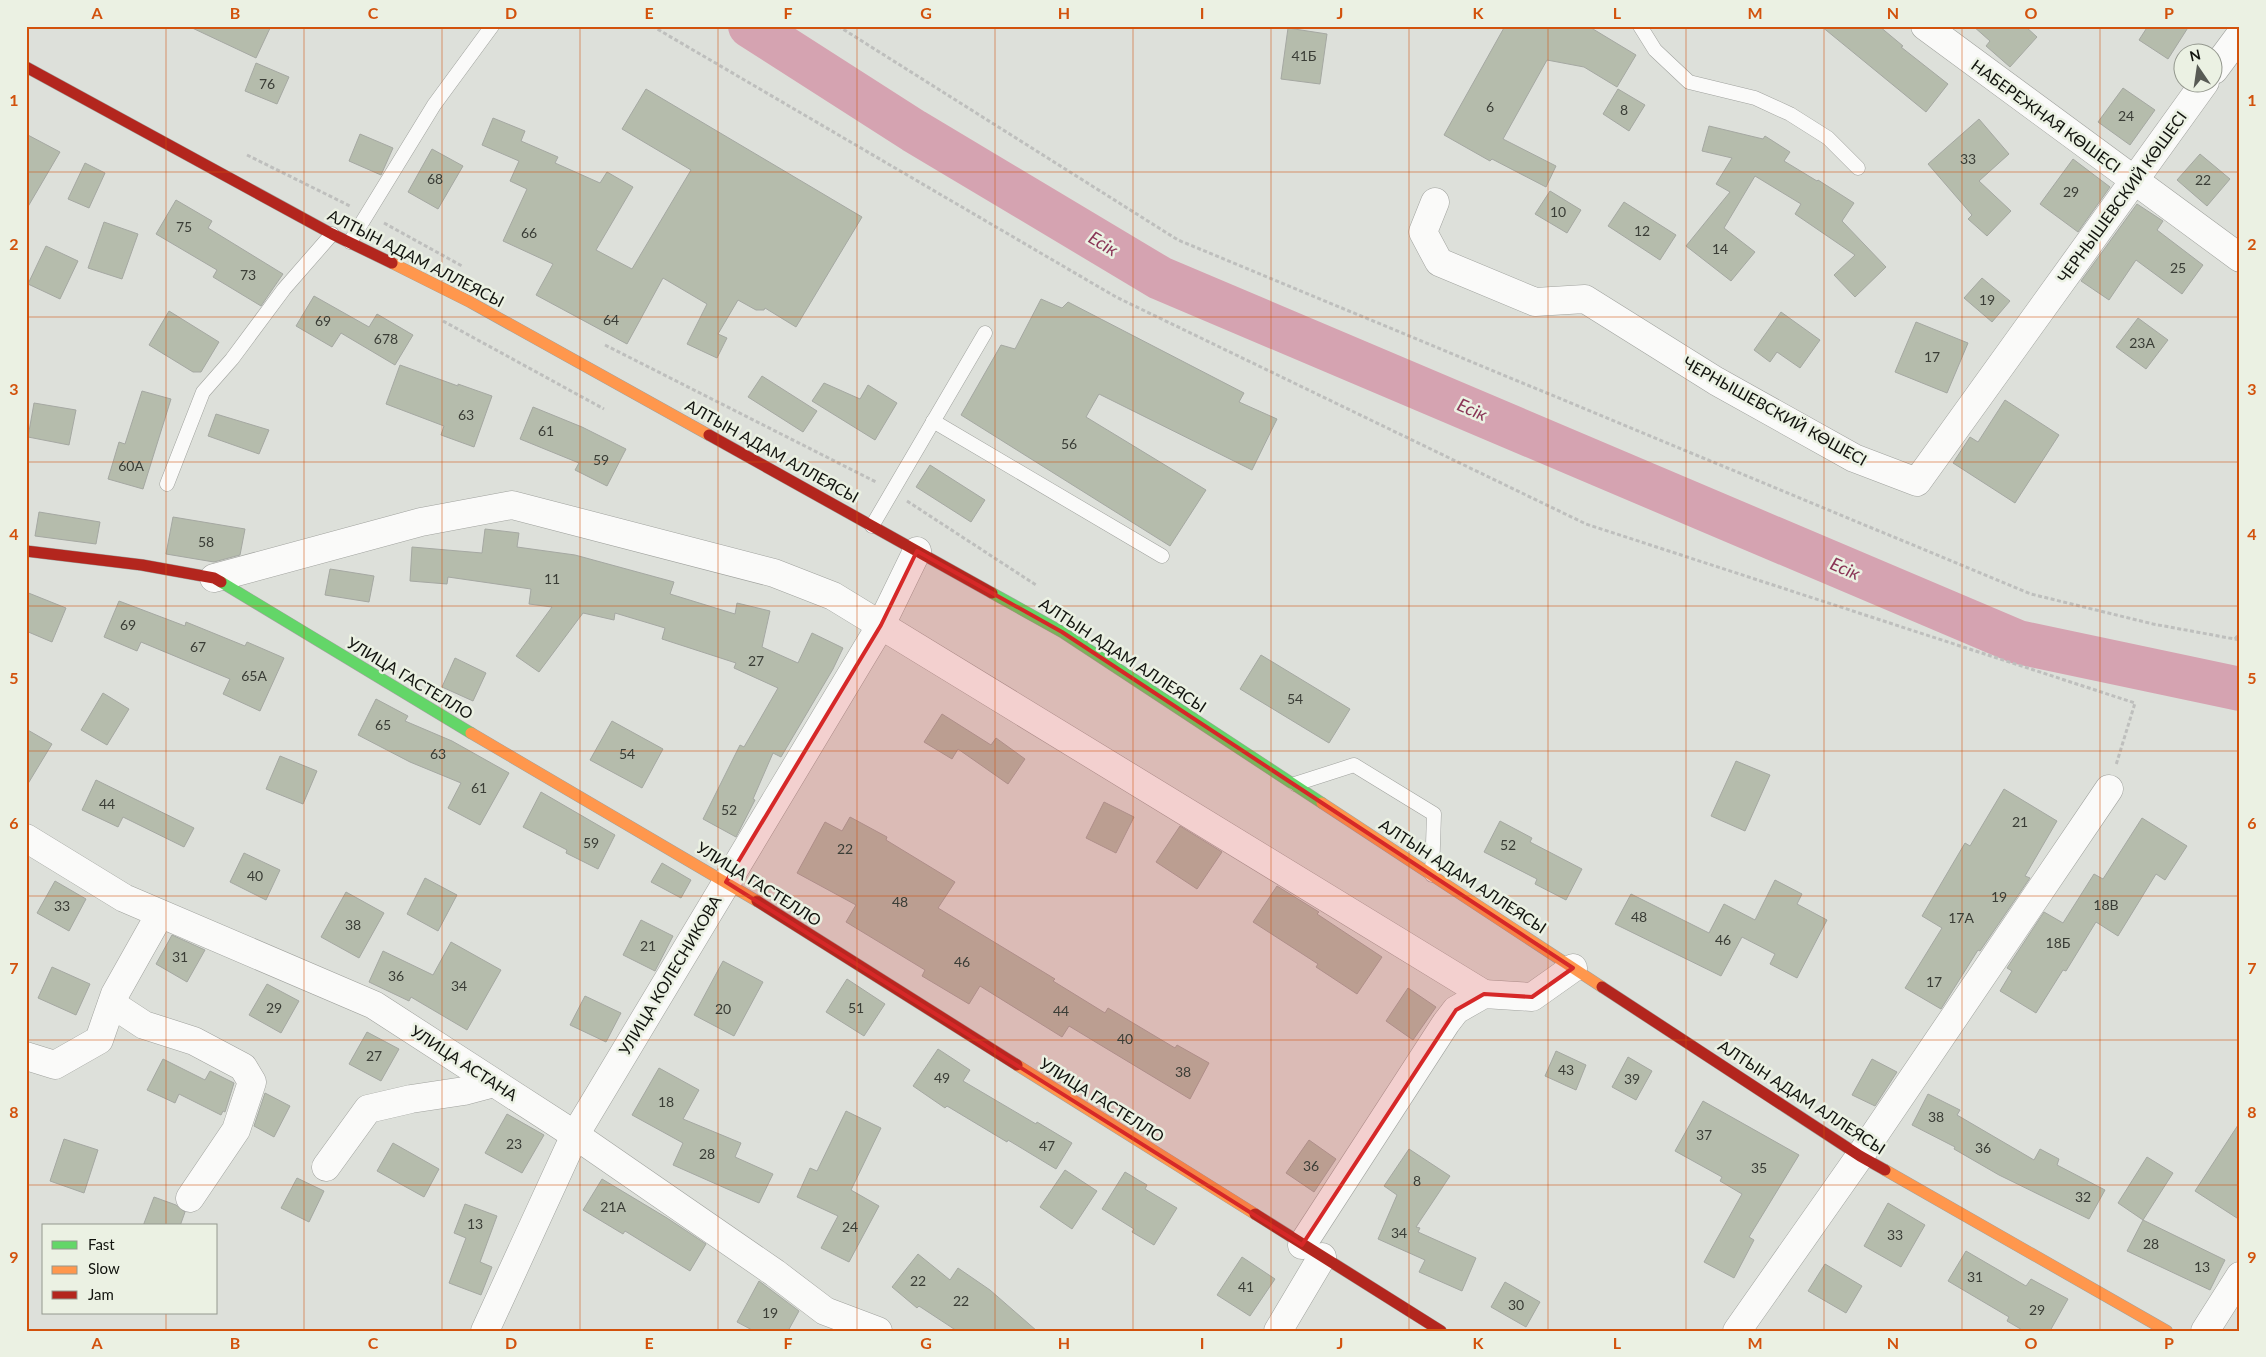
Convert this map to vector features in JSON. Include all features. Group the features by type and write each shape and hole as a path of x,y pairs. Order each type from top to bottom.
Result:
{"main road":[{"name":"АЛТЫН АДАМ АЛЛЕЯСЫ","path":"26,67 332,234 470,302 1062,632 1860,1156 2167,1331"},
{"name":"УЛИЦА ГАСТЕЛЛО","path":"26,551 142,565 214,578 405,695 726,882 1441,1331"}],"street":[{"name":"НАБЕРЕЖНАЯ КӨШЕСІ","path":"1925,26 2240,258"},
{"path":"2224,57 2240,35"},
{"name":"ЧЕРНЫШЕВСКИЙ КӨШЕСІ","path":"1435,202 1423,232 1439,262 1535,302 1585,299 1716,381 1854,458 1917,482 2198,92"},
{"path":"214,578 421,522 512,505 774,573 833,596 1484,994 1532,997 1574,968"},
{"name":"УЛИЦА КОЛЕСНИКОВА","path":"485,1331 575,1135 881,625 917,551"},
{"path":"1737,1331 1860,1156 2109,789"},
{"name":"УЛИЦА АСТАНА","path":"26,838 124,898 374,1005 575,1135 775,1273 825,1311 878,1331"},
{"path":"26,1056 55,1065 99,1040 115,994 160,914"},
{"path":"1278,1331 1312,1251 1446,1023 1456,1010 1484,994"},
{"path":"112,1004 144,1024 194,1041 243,1067 252,1082 236,1130 190,1198"},
{"path":"326,1166 368,1109 411,1098 464,1091 494,1083"},
{"path":"2205,1331 2240,1276"}],"lane":[{"path":"350,242 434,105 492,26"},
{"path":"1640,26 1655,50 1689,82 1755,98 1790,114 1828,138 1858,168"},
{"path":"167,484 202,392 232,359 284,289 332,234"},
{"path":"872,526 985,333"},
{"path":"933,421 1162,556"},
{"path":"1294,785 1354,765 1434,814 1432,875"}],"path":[{"path":"652,26 1116,297 1586,524 2135,703 2109,789"},
{"path":"838,26 1178,240 2031,594 2153,624 2240,640"},
{"path":"438,318 611,413"},
{"path":"2234,639 2240,633"}],"highlighted area":[{"path":"917,551 1062,632 1573,968 1532,997 1484,994 1456,1010 1302,1245 726,882 881,625"}],"building":[{"path":"188,26 271,26 256,58"},
{"path":"1505,26 1588,26 1636,55 1617,87 1584,67 1547,60 1503,139 1556,166 1546,187 1492,159 1490,161 1444,135"},
{"path":"1821,26 1879,26 1903,46 1901,47 1948,84 1926,112"},
{"path":"1973,26 2025,26 2037,37 2010,67 1986,46 1990,41"},
{"path":"2148,26 2189,26 2179,42 2174,42 2174,50 2168,59 2139,40"},
{"path":"1288,28 1327,34 1320,84 1281,79"},
{"path":"256,63 289,77 277,104 245,91"},
{"path":"2123,88 2155,110 2130,145 2098,122"},
{"path":"646,89 862,217 796,327 765,308 764,310 756,310 738,300 718,334 727,338 717,358 687,344 707,304 663,278 627,344 536,295 553,264 503,241 527,189 510,181 519,161 482,145 493,118 525,131 521,141 558,157 555,163 600,183 607,172 633,187 596,250 632,269 691,170 622,129"},
{"path":"1618,89 1645,105 1629,131 1603,114"},
{"path":"1979,119 2009,154 1979,181 2011,211 1987,236 1968,219 1972,215 1928,164"},
{"path":"1709,126 1763,139 1765,136 1790,152 1784,161 1854,203 1842,221 1886,267 1855,297 1834,275 1855,255 1795,214 1801,204 1755,176 1724,228 1755,252 1731,281 1686,246 1730,192 1716,184 1732,158 1702,151"},
{"path":"26,134 60,152 26,210"},
{"path":"360,134 393,148 381,175 349,161"},
{"path":"432,149 463,166 438,209 408,192"},
{"path":"2200,154 2230,179 2207,206 2177,180"},
{"path":"2073,159 2110,187 2078,232 2040,204"},
{"path":"85,163 105,173 89,208 68,199"},
{"path":"1550,191 1581,210 1567,233 1535,214"},
{"path":"176,200 212,221 208,228 283,274 261,306 213,277 217,270 156,234"},
{"path":"1624,202 1676,235 1660,260 1608,226"},
{"path":"2137,204 2163,221 2157,230 2203,265 2182,294 2136,260 2109,300 2081,281"},
{"path":"104,222 138,234 122,279 88,268"},
{"path":"46,246 78,261 60,299 28,284"},
{"path":"1982,278 2010,301 1992,322 1964,298"},
{"path":"314,296 369,327 377,314 413,335 395,365 341,333 332,347 296,326"},
{"path":"1041,299 1062,308 1068,302 1244,393 1239,402 1277,419 1252,470 1099,394 1086,417 1206,490 1170,546 961,415 1001,345 1015,349"},
{"path":"169,311 219,342 201,372 193,372 149,345"},
{"path":"1781,312 1820,340 1800,368 1777,352 1770,362 1754,350"},
{"path":"2138,318 2168,340 2146,369 2116,347"},
{"path":"1916,322 1968,343 1947,393 1895,372"},
{"path":"400,365 492,396 474,447 441,435 444,426 386,404"},
{"path":"762,376 817,411 803,432 748,397"},
{"path":"824,383 860,399 868,385 897,403 875,440 812,401"},
{"path":"142,391 171,399 143,489 108,479 119,442 125,444"},
{"path":"2005,400 2059,435 2015,503 1953,463 1970,437 1978,442"},
{"path":"34,403 76,410 69,445 28,437"},
{"path":"533,407 582,427 626,449 607,486 575,470 579,463 520,439"},
{"path":"216,414 269,430 259,454 208,436"},
{"path":"930,465 985,500 971,522 916,487"},
{"path":"39,512 100,522 96,544 35,536"},
{"path":"173,517 245,529 240,555 214,562 166,554"},
{"path":"485,529 519,533 517,547 575,555 674,582 670,594 735,614 737,603 770,611 762,647 798,663 812,633 843,648 833,669 781,757 773,753 753,799 755,800 736,837 703,819 740,745 744,747 778,688 734,668 736,663 662,639 665,628 615,613 614,620 583,613 539,672 516,656 552,607 529,604 531,589 448,577 447,584 410,581 412,547 482,553"},
{"path":"330,569 374,576 369,602 325,595"},
{"path":"26,592 66,608 52,642 26,631"},
{"path":"119,601 185,626 186,622 245,646 247,642 284,658 260,711 223,694 230,679 141,642 137,651 104,637"},
{"path":"1261,655 1350,709 1329,743 1240,689"},
{"path":"455,658 486,673 473,701 442,687"},
{"path":"103,693 129,709 107,745 81,730"},
{"path":"376,699 408,716 405,721 452,741 509,773 480,825 448,808 461,783 410,762 358,735"},
{"path":"942,714 991,745 996,738 1025,759 1008,784 958,749 952,759 924,742"},
{"path":"612,721 663,749 642,788 590,760"},
{"path":"26,729 52,744 26,787"},
{"path":"280,756 317,771 303,804 266,789"},
{"path":"1736,761 1770,775 1745,831 1711,816"},
{"path":"96,780 194,828 184,847 123,817 118,827 82,810"},
{"path":"2004,789 2057,821 2025,876 2030,878 1980,951 1978,950 1941,1009 1905,988 1942,928 1922,916 1965,843 1970,846"},
{"path":"541,792 615,835 598,869 566,853 567,850 523,827"},
{"path":"1104,802 1134,817 1116,853 1086,838"},
{"path":"850,817 887,837 886,840 955,882 938,908 1055,979 1053,981 1105,1013 1108,1008 1175,1048 1177,1045 1209,1063 1190,1099 1069,1026 1062,1037 980,986 969,1004 922,976 925,970 846,922 856,905 797,873 825,822 842,831"},
{"path":"2142,818 2187,846 2165,880 2156,874 2118,936 2096,922 2066,971 2063,970 2036,1013 2000,991 2012,971 2007,968 2044,912 2063,923 2094,874 2103,879"},
{"path":"1500,821 1532,838 1530,842 1582,869 1566,900 1535,884 1537,879 1484,852"},
{"path":"1180,826 1222,852 1197,889 1156,862"},
{"path":"244,853 280,870 266,900 230,882"},
{"path":"662,863 691,880 681,898 651,882"},
{"path":"425,878 457,895 438,931 407,914"},
{"path":"1775,880 1802,894 1797,904 1827,920 1797,978 1770,964 1775,954 1742,937 1721,976 1615,924 1631,894 1709,933 1724,904 1755,920"},
{"path":"55,881 86,899 69,931 37,913"},
{"path":"1277,886 1319,912 1317,914 1382,957 1357,994 1316,967 1318,964 1253,922"},
{"path":"346,892 384,913 359,958 321,937"},
{"path":"641,920 673,936 655,971 623,955"},
{"path":"172,935 205,950 187,982 156,964"},
{"path":"451,942 501,970 467,1030 411,997 409,1001 369,982 383,951 433,975"},
{"path":"723,961 763,982 734,1036 694,1015"},
{"path":"52,967 90,984 76,1015 38,998"},
{"path":"847,979 885,1004 864,1036 826,1012"},
{"path":"267,984 299,1001 281,1033 249,1015"},
{"path":"1408,988 1436,1007 1413,1040 1386,1021"},
{"path":"585,996 621,1013 606,1042 570,1025"},
{"path":"367,1032 399,1049 381,1081 349,1064"},
{"path":"938,1049 970,1070 963,1081 1072,1143 1056,1169 947,1106 945,1108 913,1086"},
{"path":"1556,1051 1586,1065 1576,1090 1545,1076"},
{"path":"1628,1057 1652,1071 1636,1100 1612,1087"},
{"path":"163,1059 205,1080 210,1071 234,1083 225,1112 223,1111 221,1115 179,1094 175,1103 147,1090"},
{"path":"1872,1059 1897,1072 1875,1106 1852,1095"},
{"path":"659,1068 699,1090 683,1119 741,1143 735,1157 773,1174 759,1203 673,1165 683,1143 632,1115"},
{"path":"265,1093 290,1106 274,1137 254,1126"},
{"path":"1928,1094 1960,1110 1957,1115 2034,1160 2040,1149 2059,1159 2057,1165 2105,1190 2089,1219 1999,1175 1954,1149 1955,1147 1912,1125"},
{"path":"1703,1101 1799,1155 1749,1237 1754,1240 1734,1278 1704,1262 1742,1194 1720,1181 1722,1177 1675,1151"},
{"path":"846,1111 881,1128 851,1190 879,1206 849,1262 821,1248 838,1216 797,1197 810,1168 817,1171"},
{"path":"507,1114 544,1135 522,1173 485,1153"},
{"path":"2240,1122 2240,1220 2195,1191"},
{"path":"64,1139 98,1150 84,1193 50,1181"},
{"path":"1309,1140 1336,1159 1314,1192 1286,1173"},
{"path":"393,1143 439,1169 424,1197 377,1171"},
{"path":"1409,1149 1450,1176 1416,1227 1420,1228 1418,1232 1476,1258 1462,1291 1419,1272 1425,1260 1378,1239 1397,1195 1384,1186"},
{"path":"2147,1157 2173,1173 2143,1220 2118,1203"},
{"path":"1065,1170 1097,1191 1072,1229 1040,1207"},
{"path":"1125,1172 1147,1185 1145,1189 1177,1208 1154,1245 1132,1232 1134,1229 1102,1209"},
{"path":"297,1178 324,1191 309,1222 281,1208"},
{"path":"602,1179 706,1244 690,1271 625,1231 623,1234 583,1210"},
{"path":"154,1197 176,1205 185,1212 181,1224 144,1224"},
{"path":"1888,1203 1925,1225 1901,1267 1864,1246"},
{"path":"465,1204 497,1216 480,1262 492,1267 481,1295 449,1283 466,1238 454,1233"},
{"path":"2143,1220 2225,1260 2210,1290 2127,1251"},
{"path":"1966,1251 2026,1286 2031,1279 2068,1299 2050,1331 2024,1331 2007,1321 2009,1317 1948,1281"},
{"path":"918,1254 950,1280 958,1268 990,1290 1037,1331 957,1331 919,1306 917,1308 892,1287"},
{"path":"1242,1257 1275,1279 1250,1316 1217,1295"},
{"path":"1825,1264 1862,1286 1846,1313 1808,1291"},
{"path":"759,1281 799,1311 788,1331 754,1331 737,1322"},
{"path":"1505,1282 1540,1302 1526,1327 1491,1307"}],"waterway":[{"name":"Есік","path":"750,26 914,131 1160,278 2018,642 2240,689"}],"traffic: fast":[{"path":"221,582 471,733"},
{"path":"992,593 1062,632 1322,803"}],"traffic: slow":[{"path":"392,263 470,302 709,435"},
{"path":"471,733 757,901"},
{"path":"1322,803 1602,987"},
{"path":"1017,1065 1255,1214"},
{"path":"1885,1170 2167,1331"}],"traffic: jam":[{"path":"26,67 332,234 392,263"},
{"path":"709,435 992,593"},
{"path":"26,551 142,565 214,578 221,582"},
{"path":"757,901 1017,1065"},
{"path":"1602,987 1860,1156 1885,1170"},
{"path":"1255,1214 1441,1331"}]}
